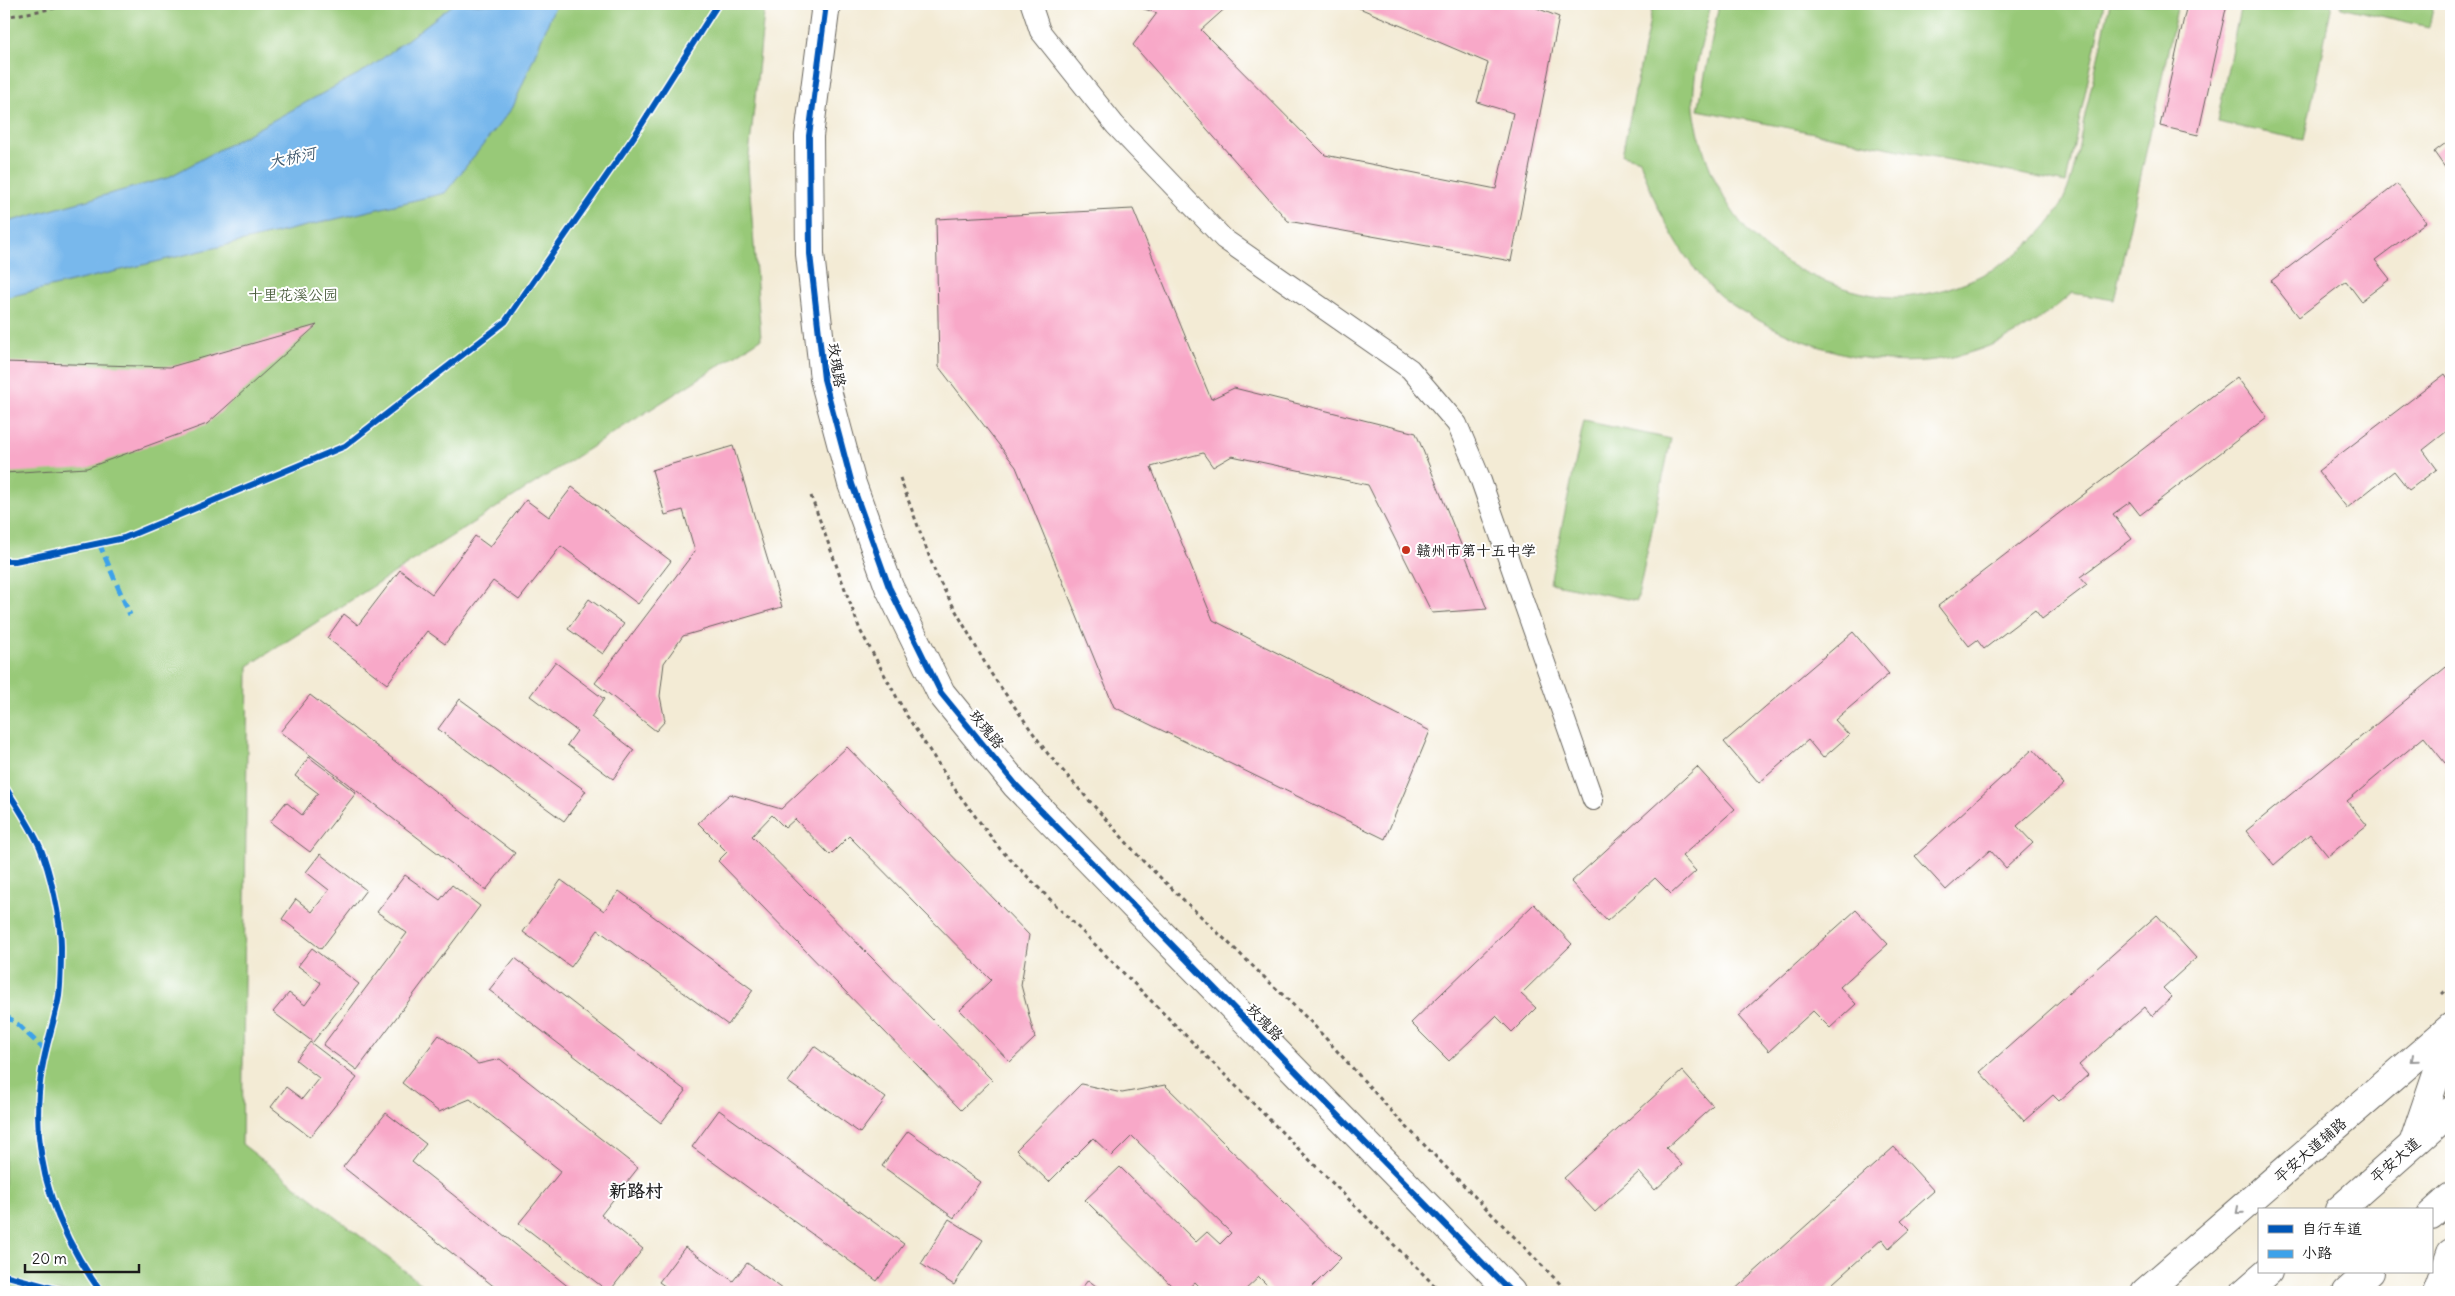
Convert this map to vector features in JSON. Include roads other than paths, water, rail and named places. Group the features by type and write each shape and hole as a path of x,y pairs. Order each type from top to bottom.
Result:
{"street":[{"name":"玫瑰路","path":"826,4 809,136 810,254 824,379 852,484 889,587 941,693 1016,785 1511,1292"},
{"name":"平安大道辅路","path":"2146,1292 2451,1027"},
{"path":"2413,1144 2451,1032"},
{"name":"平安大道","path":"2341,1208 2451,1111"},
{"path":"2432,1214 2451,1197"},
{"path":"2436,1292 2451,1252"},
{"path":"2245,1292 2266,1274"},
{"path":"2347,1292 2367,1274"}],"lane":[{"path":"1031,4 1040,31 1116,125 1224,239 1410,369 1457,424 1480,478 1593,800"}],"water":[{"name":"大桥河","path":"454,4 556,4 513,107 445,193 4,298 4,223 167,178 371,67"}],"place":[{"name":"赣州市第十五中学","path":"1406,550"}],"district":[{"name":"新路村","path":"636,1190"}],"park label":[{"name":"十里花溪公园","path":"293,294"}]}
